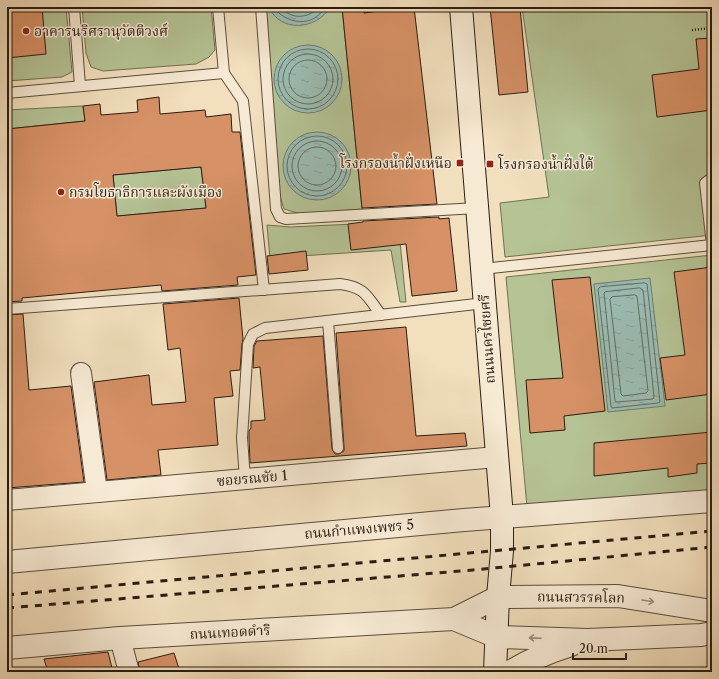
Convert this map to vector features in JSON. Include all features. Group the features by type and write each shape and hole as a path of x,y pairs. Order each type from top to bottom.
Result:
{"street":[{"name":"ถนนนครไชยศรี","path":"461,7 502,517 495,672"},
{"path":"81,373 96,492"},
{"name":"ซอยรณชัย 1","path":"7,500 497,457"},
{"name":"ถนนกำแพงเพชร 5","path":"7,562 502,517 712,501"},
{"name":"ถนนสวรรคโลก","path":"498,597 618,596 712,610"},
{"name":"ถนนเทอดดำริ","path":"7,648 120,638 454,619 498,597"},
{"name":"ถนนเทอดดำริ","path":"454,619 497,637"},
{"path":"497,637 588,640 701,635 712,633"},
{"path":"120,638 129,672"},
{"path":"510,672 541,654 588,640"}],"lane":[{"path":"74,7 80,86"},
{"path":"218,7 224,73 243,101 264,290"},
{"path":"261,7 276,209 280,217 286,219 477,208"},
{"path":"7,93 224,73"},
{"path":"482,269 712,245 705,183 712,178"},
{"path":"7,309 340,284 354,286 364,293 381,315"},
{"path":"244,479 242,438 248,344 253,334 265,328 485,303"},
{"path":"328,321 338,448"}],"path":[{"path":"692,30 712,28"}],"green space":[{"path":"7,7 66,7 72,72 62,77 7,81"},
{"path":"82,7 211,7 215,50 209,57 196,64 103,71 91,67 86,53"},
{"path":"265,7 342,7 362,209 301,214 284,209 279,193"},
{"path":"522,7 712,7 712,235 505,257 500,203 549,197"},
{"path":"83,106 85,121 7,129 7,110"},
{"path":"201,167 206,208 117,216 113,175"},
{"path":"398,222 406,302 400,302 391,250 270,258 267,225 290,227"},
{"path":"712,255 712,490 527,507 506,277"}],"water":[{"path":"269,7 330,7 324,15 317,20 308,24 299,25 281,21 274,15"},
{"path":"364,7 395,7 395,9 364,13"},
{"path":"301,45 315,45 327,50 337,60 342,72 342,86 337,98 327,108 315,113 301,113 289,108 279,98 274,86 274,72 279,60 289,50"},
{"path":"310,132 324,132 336,137 346,147 351,159 351,173 346,185 336,195 324,200 310,200 298,195 288,185 283,173 283,159 288,147 298,137"},
{"path":"650,278 665,406 608,412 594,284"}],"building":[{"name":"อาคารนริศรานุวัดติวงศ์","path":"7,7 42,7 46,54 7,58"},
{"path":"342,7 364,7 364,13 395,9 395,7 414,7 437,204 362,208"},
{"path":"490,7 520,7 528,92 499,95"},
{"path":"712,38 712,110 657,117 652,75 699,69 696,39"},
{"name":"กรมโยธาธิการและผังเมือง","path":"159,97 160,114 205,110 206,117 231,114 232,132 240,132 256,275 237,277 238,285 162,291 161,285 22,298 22,301 7,302 7,129 85,121 83,106 100,104 101,115 138,112 137,100","holes":["201,167 206,208 117,216 113,175"]},
{"path":"439,217 439,219 449,218 457,291 412,296 406,244 351,250 348,224 363,221"},
{"path":"306,251 308,270 269,274 267,256"},
{"path":"712,267 712,394 666,400 660,358 685,355 674,272"},
{"path":"590,277 605,411 564,416 565,430 530,433 526,380 563,378 552,280"},
{"path":"239,298 243,339 240,370 230,371 233,396 214,398 218,445 158,450 161,475 107,480 94,382 149,375 152,405 186,402 180,348 168,350 163,304"},
{"path":"23,314 29,390 71,386 84,482 7,488 7,315"},
{"path":"406,327 416,436 465,433 467,446 250,463 249,431 251,428 251,421 265,420 260,367 253,368 254,346 257,341 323,336 332,449 335,454 339,454 344,451 344,447 336,333"},
{"path":"712,432 712,463 697,464 697,473 668,477 668,468 594,476 594,443"},
{"path":"108,652 113,672 48,672 44,659"},
{"path":"174,653 180,672 140,672 138,662"}],"railway":[{"path":"7,595 712,531"},
{"path":"7,608 473,570 712,547"}],"place":[{"name":"อาคารนริศรานุวัดติวงศ์","path":"26,31"},
{"name":"โรงกรองน้ำฝั่งเหนือ","path":"460,163"},
{"name":"โรงกรองน้ำฝั่งใต้","path":"490,164"},
{"name":"กรมโยธาธิการและผังเมือง","path":"61,192"}]}
